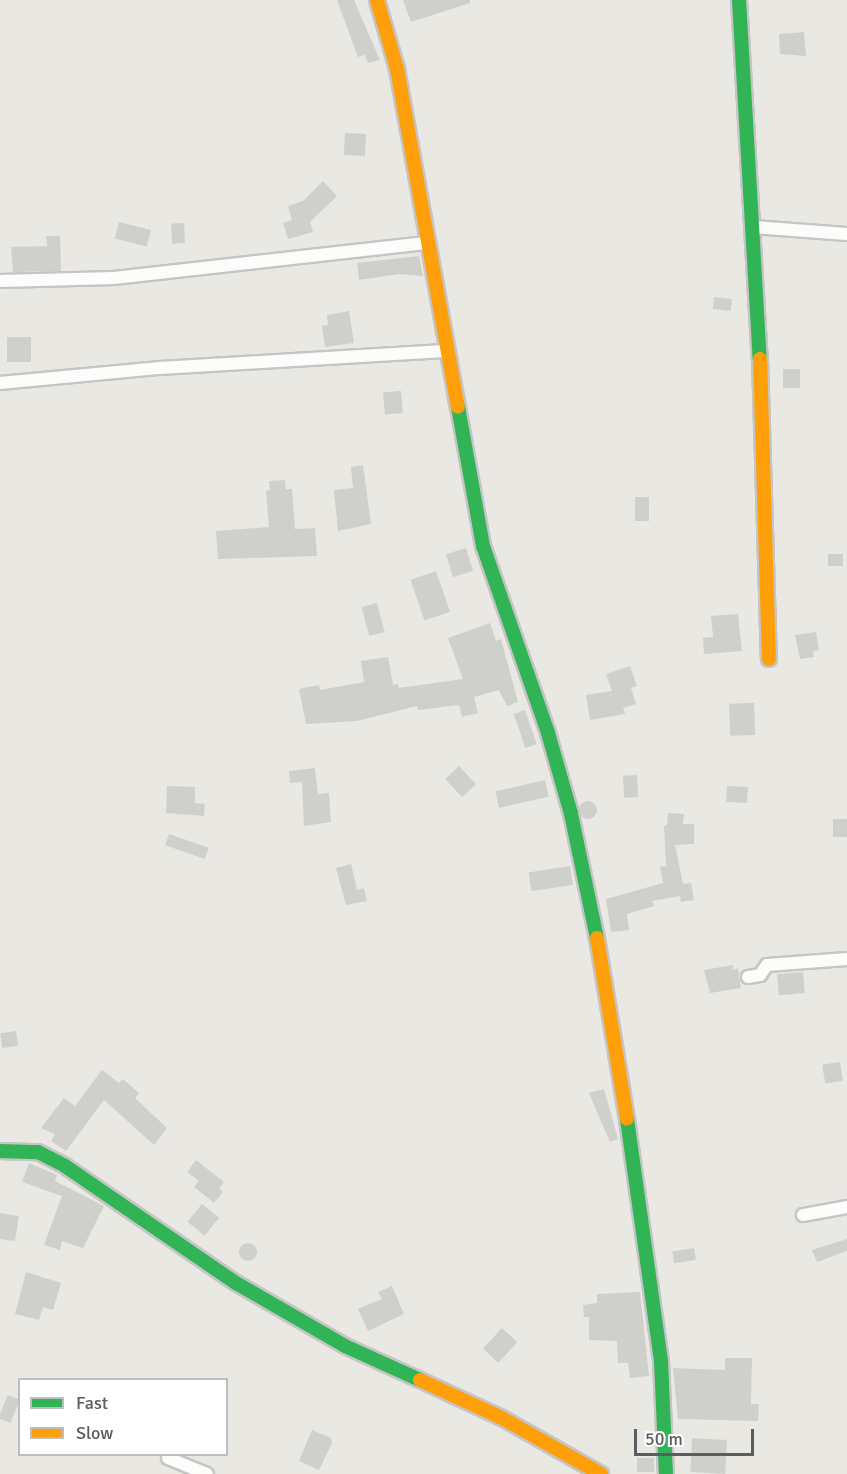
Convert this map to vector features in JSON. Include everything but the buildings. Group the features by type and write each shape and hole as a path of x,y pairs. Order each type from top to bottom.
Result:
{"street":[{"path":"377,0 397,69 483,546 571,814 609,994 661,1361 666,1474"},
{"path":"739,0 766,465 769,659"},
{"path":"753,227 847,234"},
{"path":"0,281 114,278 428,243"},
{"path":"0,383 160,368 449,351"},
{"path":"748,977 760,975 767,965 847,959"},
{"path":"0,1151 38,1152 65,1166 236,1283 345,1346 502,1418 601,1474"},
{"path":"803,1215 847,1208"},
{"path":"168,1458 207,1474"}],"traffic: fast":[{"path":"739,0 760,359"},
{"path":"458,407 483,546 548,733 571,814 597,938"},
{"path":"627,1119 661,1361 666,1474"},
{"path":"0,1151 38,1152 65,1166 236,1283 345,1346 420,1380"}],"traffic: slow":[{"path":"377,0 397,69 458,407"},
{"path":"760,359 769,659"},
{"path":"597,938 627,1119"},
{"path":"420,1380 502,1418 601,1474"}]}
